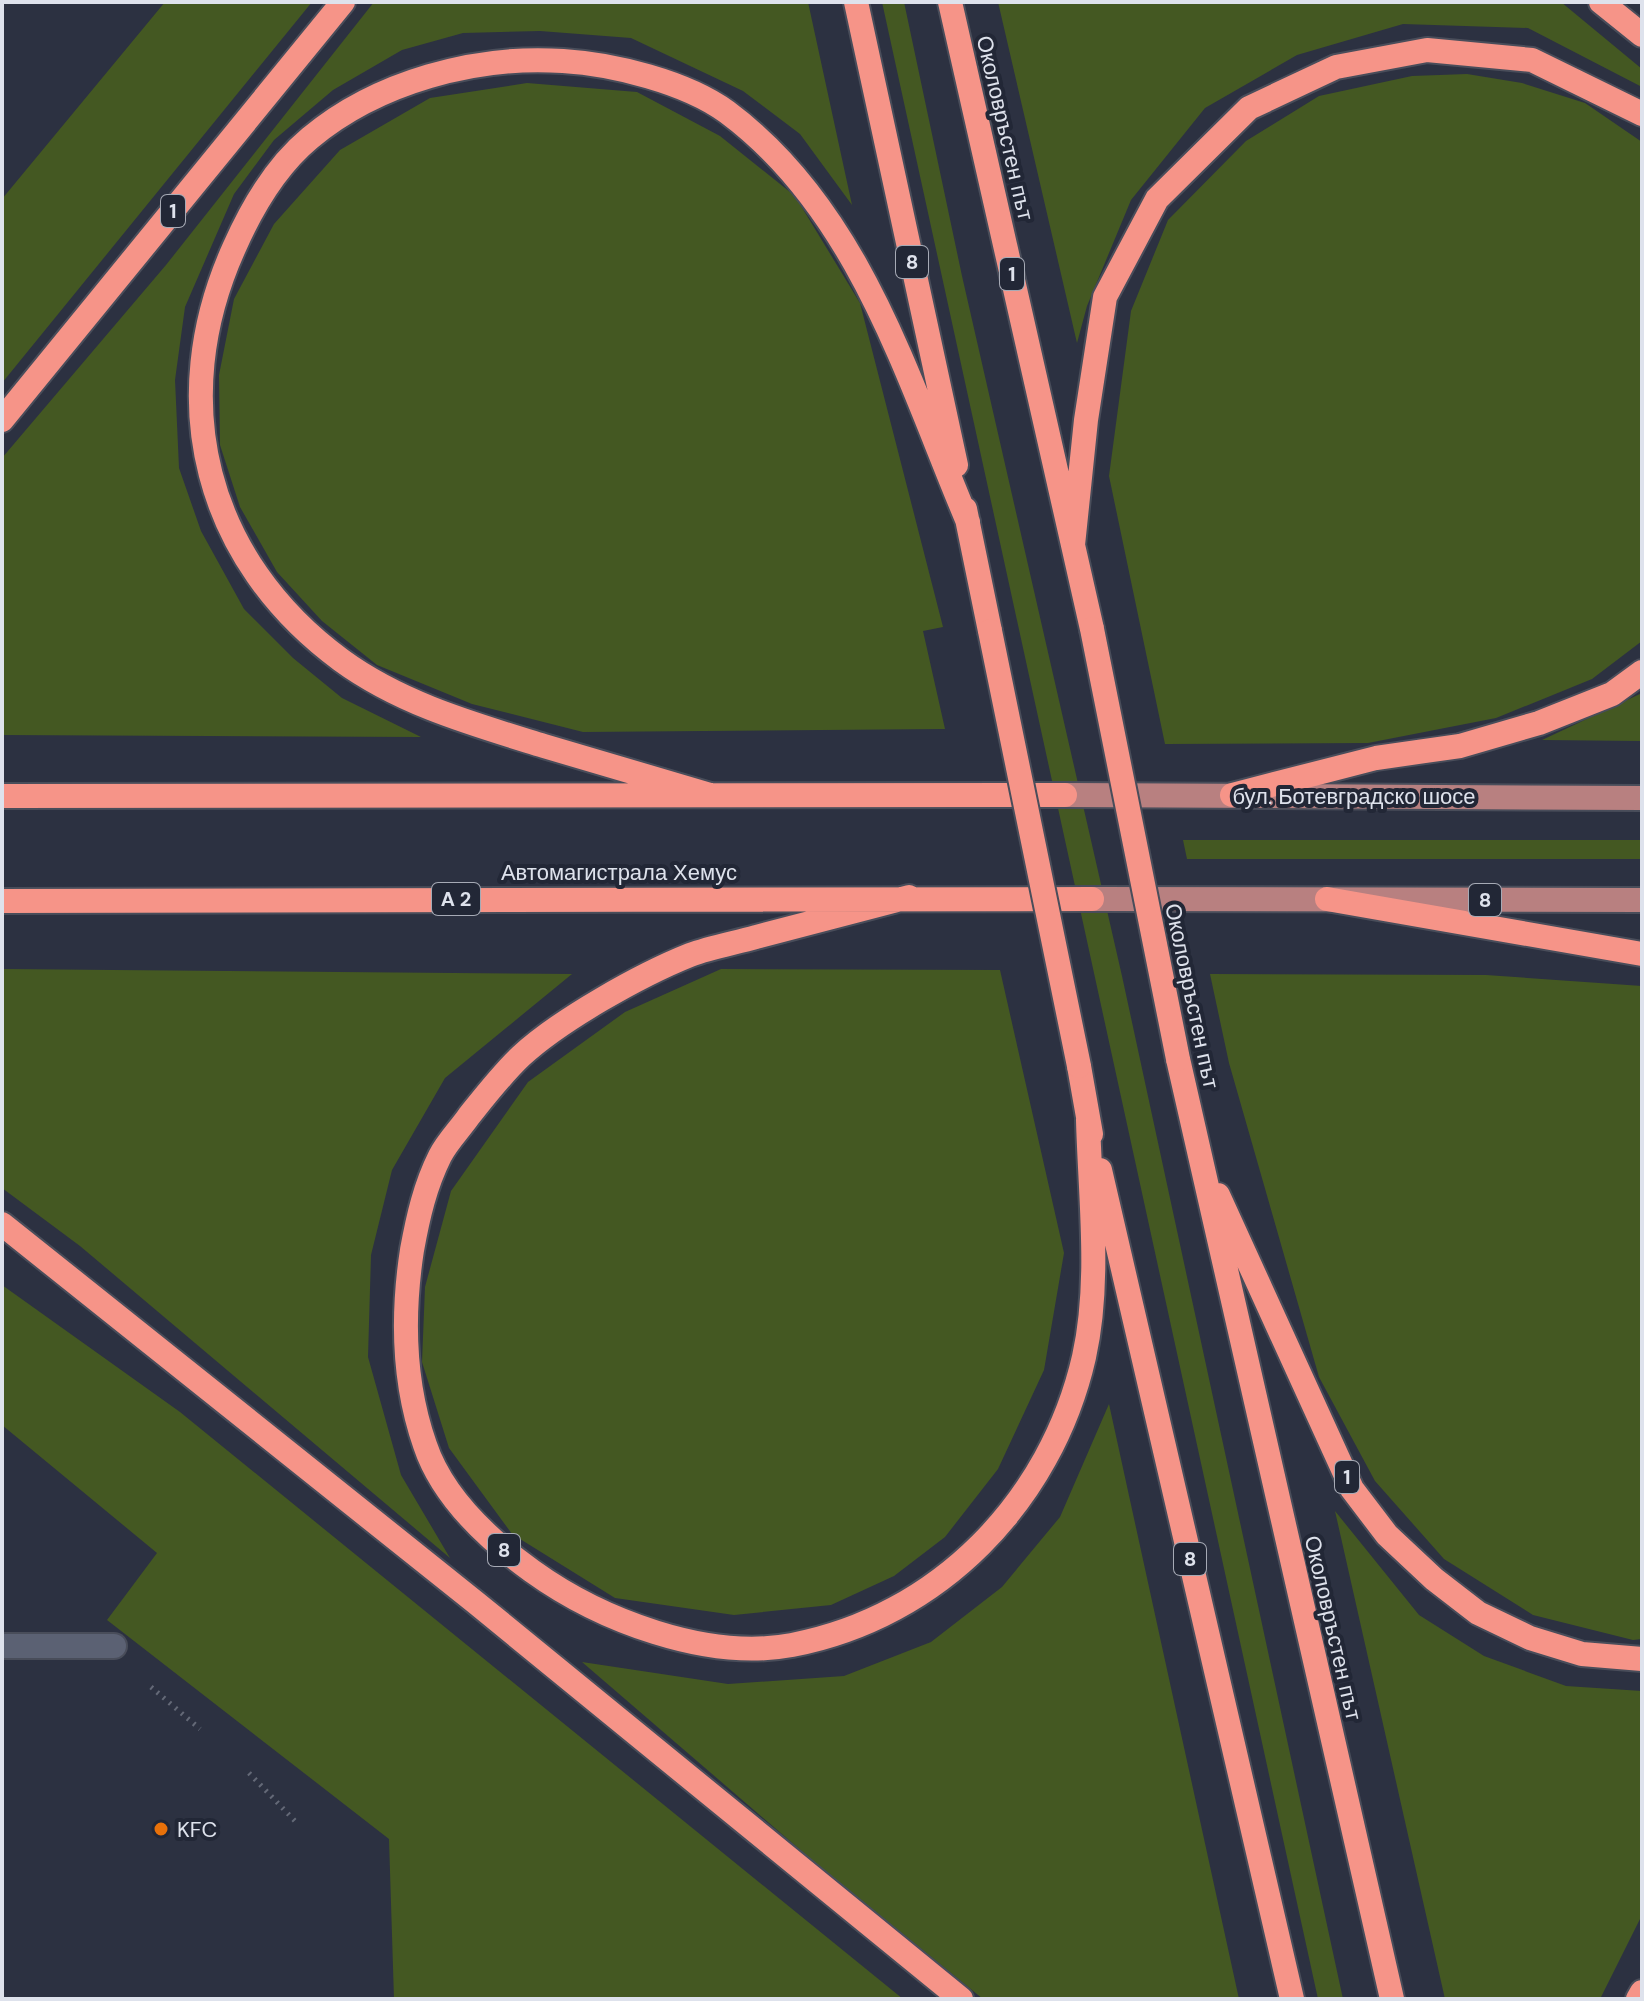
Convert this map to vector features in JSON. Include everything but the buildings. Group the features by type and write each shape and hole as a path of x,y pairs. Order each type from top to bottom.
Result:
{"highway":[{"name":"1","path":"2,420 343,2"},
{"name":"8","path":"856,2 968,522 1088,1120 1292,1999"},
{"name":"Околовръстен път","path":"950,2 1092,629 1197,1147 1392,1999"},
{"path":"1601,2 1642,35"},
{"path":"1073,545 1086,420 1105,297 1157,199 1249,108 1336,67 1427,50 1532,60 1642,114"},
{"path":"710,795 448,717 391,691 343,662 304,630 266,586 240,548 203,454 200,372 223,271 246,220 274,175 311,136 362,106 403,83 456,68 536,59 596,63 661,82 723,109 775,153 816,202 862,272 968,522"},
{"path":"1232,795 1376,758 1460,746 1539,723 1612,694 1642,672"},
{"path":"2,796 1065,795"},
{"name":"8","path":"909,897 691,954 595,1004 522,1055 441,1153 419,1208 405,1293 405,1355 425,1448 447,1486 474,1522 509,1555 558,1590 608,1615 667,1636 728,1646 788,1646 844,1630 902,1607 962,1565 1002,1522 1037,1474 1065,1414 1084,1356 1092,1290 1088,1120"},
{"name":"Автомагистрала Хемус","path":"2,901 1092,899"},
{"path":"1327,899 1642,954"},
{"name":"1","path":"1197,1147 1352,1489 1387,1535 1434,1579 1478,1613 1530,1638 1582,1654 1642,1659"},
{"path":"2,1224 475,1602 961,1999"},
{"path":"1638,1999 1642,1992"}],"main road":[{"name":"бул. Ботевградско шосе","path":"1065,795 1642,798"},
{"path":"1092,899 1327,899"},
{"name":"8","path":"1327,899 1642,900"}],"lane":[{"path":"2,1646 114,1646"}],"path":[{"path":"151,1687 200,1729"},
{"path":"249,1773 295,1821"}],"green space":[{"path":"165,2 312,2 2,383 2,199"},
{"path":"374,2 808,2 852,205 800,134 743,91 631,38 540,31 463,33 402,50 333,90 274,140 234,194 185,307 175,380 179,468 201,531 244,609 293,658 342,698 421,737 2,735 2,458 166,265"},
{"path":"882,2 904,2 962,276 1122,976 1343,1999 1318,1999"},
{"path":"998,2 1561,2 1642,69 1642,87 1528,28 1403,24 1297,55 1205,108 1131,200 1087,306 1077,343"},
{"path":"1467,74 1522,83 1585,103 1642,142 1642,641 1592,679 1496,718 1368,743 1165,744 1109,476 1131,311 1168,220 1246,141 1319,96 1412,76"},
{"path":"527,83 637,92 720,136 795,196 860,303 943,627 923,631 945,729 583,732 472,704 377,665 322,621 277,572 240,507 220,445 219,375 234,299 274,224 340,150 430,98"},
{"path":"1642,693 1642,741 1542,740"},
{"path":"1183,840 1642,840 1642,859 1187,859"},
{"path":"2,969 572,974 445,1078 392,1170 371,1255 368,1357 401,1475 450,1558 80,1246 2,1188"},
{"path":"721,969 1000,970 1064,1253 1044,1370 998,1469 945,1537 894,1576 831,1605 734,1615 615,1598 512,1534 449,1448 422,1362 425,1287 451,1191 528,1082 625,1012"},
{"path":"1210,974 1486,975 1642,986 1642,1639 1633,1640 1533,1615 1444,1559 1375,1481 1319,1377 1229,1063"},
{"path":"2,1285 180,1412 903,1999 394,1999 389,1839 107,1620 157,1553 2,1425"},
{"path":"1109,1404 1239,1999 983,1999 812,1860 582,1662 728,1684 844,1676 931,1642 1002,1587 1060,1517"},
{"path":"1335,1511 1419,1615 1484,1656 1566,1686 1642,1691 1642,1915 1600,1999 1445,1999"}],"place":[{"name":"KFC","path":"161,1829"}]}
